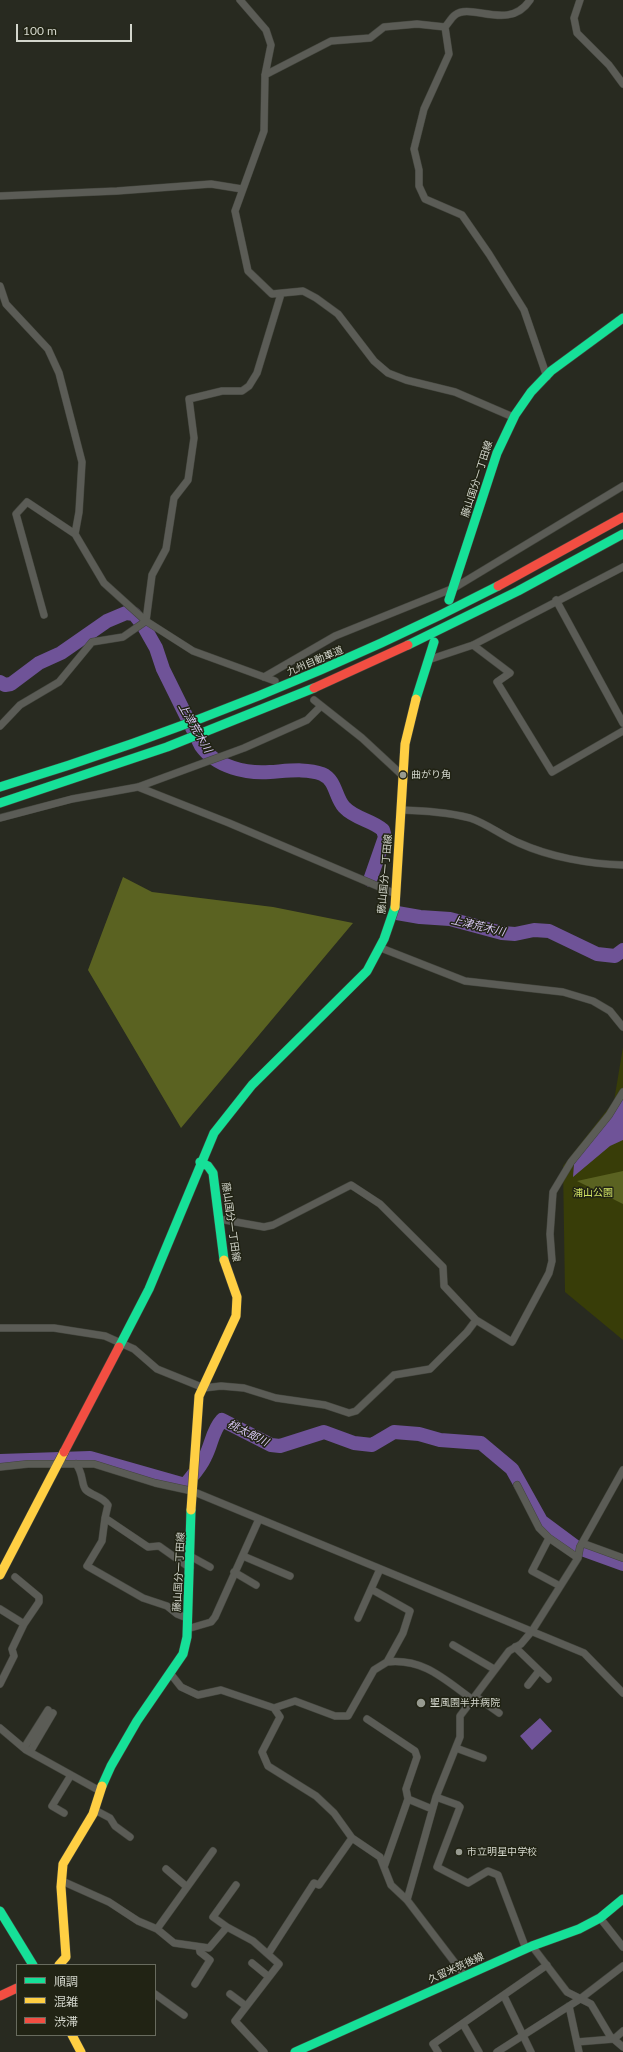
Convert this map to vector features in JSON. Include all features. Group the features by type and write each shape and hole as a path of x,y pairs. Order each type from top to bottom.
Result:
{"main road":[{"name":"藤山国分一丁田線","path":"449,600 499,444 513,418 530,392 572,355 623,318"},
{"name":"九州自動車道","path":"0,787 95,758 184,727 328,668 478,597 623,517"},
{"path":"0,803 189,739 333,680 484,609 623,534"},
{"name":"藤山国分一丁田線","path":"0,1575 152,1283 200,1162 214,1133 252,1084 367,971 381,948 392,920 396,894 402,776 409,721 434,642"},
{"name":"藤山国分一丁田線","path":"64,1963 66,1958 62,1881 64,1864 95,1810 100,1791 111,1766 137,1721 183,1654 188,1618 192,1491 199,1396 236,1316 237,1297 223,1257 214,1173 208,1166 200,1162"},
{"name":"久留米筑後線","path":"295,2052 529,1948 579,1929 600,1918 623,1899"},
{"path":"0,1911 32,1964"},
{"path":"0,1996 16,1988"},
{"path":"73,2036 82,2052"}],"street":[{"path":"240,0 266,30 271,44 265,75 264,131 235,211 248,271 272,294 303,291 338,314 374,361 388,373 406,380 455,392 513,418"},
{"path":"530,0 526,6 517,12 503,16 465,11 456,14 446,27 449,54 424,109 414,149 419,170 419,186 425,199 462,216 489,254 524,310 547,377"},
{"path":"580,0 574,18 577,33 609,65 623,84"},
{"path":"265,75 331,41 370,38 384,27 417,24 446,27"},
{"path":"0,196 117,191 211,184 242,189"},
{"path":"0,286 6,304 48,349 59,373 82,462 76,534"},
{"path":"0,726 7,721 20,705 59,682 92,642 123,637 146,622 152,575 166,549 174,498 188,480 194,438 189,398 222,391 242,391 249,386 256,373 281,294"},
{"path":"264,677 335,636 454,588 622,489"},
{"path":"44,615 16,514 28,502 76,534 104,583 146,622 193,651 275,681"},
{"path":"428,660 473,644 556,600 623,567"},
{"path":"556,600 623,723"},
{"path":"473,644 510,673 497,682 552,772 623,731"},
{"path":"314,700 362,738 402,776"},
{"path":"0,818 72,799 138,787 244,748 307,720 321,706"},
{"path":"138,787 229,823 396,894"},
{"path":"401,810 432,812 470,818 491,827 518,843 544,853 597,863 623,864"},
{"path":"381,948 465,981 556,991 593,1001 610,1011 623,1027"},
{"path":"219,1219 264,1227 352,1186 380,1204 443,1267 444,1286 476,1320 512,1342 549,1274 552,1261 550,1234 553,1192 571,1162 609,1116 623,1092"},
{"path":"0,1328 54,1328 105,1336 121,1342 142,1355 157,1369 204,1388 221,1386 244,1388 276,1398 325,1405 349,1413 356,1411 394,1375 430,1369 467,1332 476,1320"},
{"path":"76,1464 83,1476 83,1485 86,1490 108,1505 102,1541 86,1566 143,1598 167,1606 177,1614 188,1618"},
{"path":"0,1467 95,1464 192,1491 584,1653 623,1692"},
{"path":"407,1900 432,1809 460,1737 460,1716 508,1651 521,1644 532,1631 578,1558 582,1543 623,1470"},
{"path":"517,1485 534,1519 549,1538 570,1554 578,1558"},
{"path":"105,1518 148,1546 158,1546 190,1568"},
{"path":"187,1629 211,1622 259,1519"},
{"path":"549,1538 532,1571 560,1586"},
{"path":"582,1543 623,1558"},
{"path":"190,1556 210,1566"},
{"path":"243,1556 290,1576"},
{"path":"358,1618 380,1569"},
{"path":"234,1572 256,1585"},
{"path":"0,1684 14,1656 12,1649 24,1624 39,1602 39,1597 15,1577"},
{"path":"170,1673 180,1687 198,1695 221,1690 274,1708 295,1701 335,1716 348,1716 374,1670 387,1662 403,1633 410,1611 371,1589"},
{"path":"0,1608 24,1624"},
{"path":"453,1645 494,1669"},
{"path":"515,1648 548,1679"},
{"path":"387,1662 409,1662 430,1669 499,1713"},
{"path":"528,1685 539,1671"},
{"path":"274,1708 280,1717 262,1752 268,1766 316,1796 334,1813 352,1838 380,1857 391,1885 407,1900 465,1976"},
{"path":"27,1750 51,1711"},
{"path":"367,1720 415,1751 418,1757 406,1789 408,1799 384,1867"},
{"path":"0,1728 27,1750 100,1791"},
{"path":"456,1748 483,1758"},
{"path":"64,1813 52,1806 71,1775"},
{"path":"436,1797 460,1807 437,1867 468,1883 488,1871 498,1875 529,1948 547,1965 567,1992 591,2004 614,2039 623,2047"},
{"path":"408,1799 432,1809"},
{"path":"95,1810 110,1818 115,1826 130,1837"},
{"path":"268,1954 314,1883 319,1885 352,1838"},
{"path":"157,1929 212,1851"},
{"path":"166,1869 187,1887"},
{"path":"62,1881 109,1902 138,1921 157,1929 174,1943 209,1948 227,1926"},
{"path":"236,1885 213,1917 254,1941 279,1964 235,2021 264,2052"},
{"path":"600,1918 623,1947"},
{"path":"195,1984 210,1960 200,1952 199,1947"},
{"path":"252,1963 269,1978"},
{"path":"438,2052 433,2044 547,1965"},
{"path":"497,2052 580,1999 623,1966"},
{"path":"230,1994 246,2006"},
{"path":"156,1995 184,2015"},
{"path":"504,1996 530,2052"},
{"path":"569,2006 579,2052"},
{"path":"463,2024 479,2052"},
{"path":"577,2042 614,2039 623,2031"}],"green space":[{"path":"123,877 152,892 273,907 353,923 181,1128 88,970"},
{"name":"浦山公園","path":"623,1047 623,1340 565,1292 563,1166 614,1101"},
{"path":"623,1171 623,1204 577,1181"}],"shaded area":[{"path":"623,1096 623,1140 610,1146 573,1177 574,1164"},
{"path":"540,1718 552,1731 532,1750 520,1736"}],"waterway":[{"name":"上津荒木川","path":"0,682 5,685 11,684 39,663 61,653 107,621 126,613 134,614 143,625 156,648 163,669 201,746 207,753 223,764 232,768 252,772 303,770 322,774 333,784 341,803 348,811 383,830 385,837 370,880"},
{"name":"上津荒木川","path":"397,913 420,917 450,919 502,933 515,934 534,930 549,931 597,954 615,956 623,950"},
{"name":"桃太郎川","path":"0,1461 90,1458 185,1485 203,1461 214,1433 222,1420 271,1445 280,1446 324,1432 354,1443 372,1445 394,1432 419,1434 440,1440 481,1443 512,1469 541,1521 576,1547 623,1564"}],"traffic: fast":[{"path":"449,600 497,453 515,415 531,392 551,371 623,318"},
{"path":"408,645 518,591 623,534"},
{"path":"0,787 65,767 128,745 254,698 315,673 437,617 498,586"},
{"path":"416,699 434,642"},
{"path":"0,803 167,747 314,688"},
{"path":"119,1347 149,1289 214,1133 252,1085 367,971 384,939 395,907"},
{"path":"200,1162 208,1166 213,1173 224,1260"},
{"path":"102,1786 111,1766 137,1721 183,1654 187,1637 191,1510"},
{"path":"295,2052 532,1946 579,1929 600,1918 623,1899"},
{"path":"0,1911 32,1964"}],"traffic: slow":[{"path":"395,907 405,744 416,699"},
{"path":"191,1510 199,1396 236,1316 237,1297 224,1260"},
{"path":"0,1575 64,1452"},
{"path":"60,1964 66,1957 61,1887 63,1864 93,1814 102,1786"},
{"path":"73,2036 81,2052"}],"traffic: jam":[{"path":"498,586 623,517"},
{"path":"314,688 408,645"},
{"path":"64,1452 119,1347"},
{"path":"0,1996 16,1988"}],"place":[{"name":"曲がり角","path":"403,775"},
{"name":"聖風園半井病院","path":"421,1703"},
{"name":"市立明星中学校","path":"459,1852"}]}
